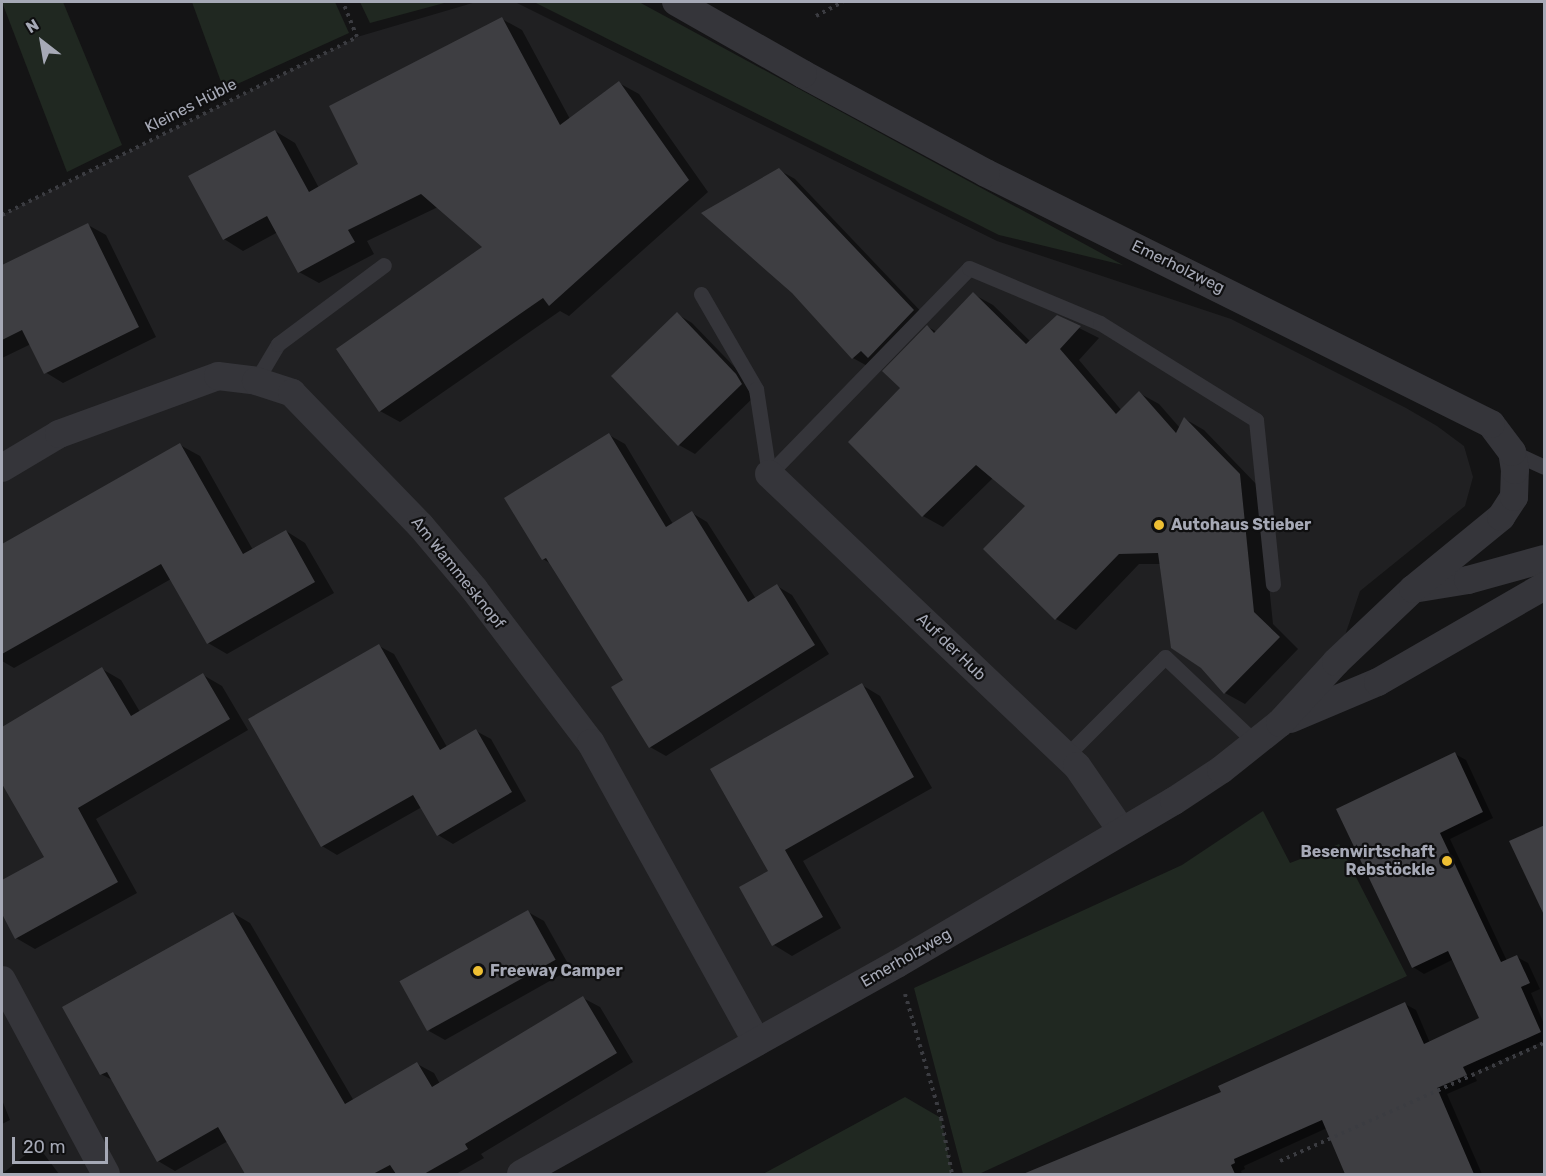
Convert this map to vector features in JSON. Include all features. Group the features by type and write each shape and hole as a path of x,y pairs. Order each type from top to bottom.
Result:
{"street":[{"name":"Emerholzweg","path":"521,1174 897,964 1174,801 1256,743 1280,723 1336,662 1413,589 1501,517 1514,497 1515,470 1512,452 1491,424 986,173 676,2"},
{"name":"Am Wammesknopf","path":"2,468 59,434 218,376 256,381 292,393 420,525 474,589 584,734 757,1042"},
{"name":"Auf der Hub","path":"769,474 1077,766 1121,831"},
{"path":"1413,589 1468,580 1545,560"},
{"name":"Emerholzweg","path":"1280,723 1378,682 1545,586"},
{"path":"2,980 106,1174"}],"lane":[{"path":"256,381 278,344 384,265"},
{"path":"769,474 969,268 1100,323 1256,420 1273,584"},
{"path":"701,294 756,389 769,474"},
{"path":"1512,452 1545,467"},
{"path":"1066,756 1165,657 1256,743"}],"path":[{"name":"Kleines Hüble","path":"2,215 357,36 342,2"},
{"path":"816,16 842,2"},
{"path":"897,964 941,1118 952,1174"},
{"path":"1280,1161 1545,1043"}],"shaded area":[{"path":"2,2 63,2 122,145 67,172"},
{"path":"192,2 335,2 349,33 224,90"},
{"path":"360,2 448,2 370,23"},
{"path":"476,2 515,2 997,241 1231,319 1406,408 1437,426 1464,446 1473,477 1465,506 1360,591 1336,662 1221,770 521,1174 2,1174 2,215 357,37"},
{"path":"534,2 639,2 1123,265 999,235"},
{"path":"1263,811 1290,863 1339,844 1407,976 979,1174 963,1174 914,988 1182,865"},
{"path":"905,1097 941,1118 952,1174 763,1174"}],"building":[{"path":"502,17 560,125 619,81 689,180 549,306 543,298 379,412 336,349 482,247 421,194 348,230 355,242 298,273 267,216 223,240 188,176 275,130 309,192 358,164 329,106"},
{"path":"779,168 914,310 868,358 861,351 852,359 792,293 701,213"},
{"path":"88,223 139,327 44,374 22,330 2,340 2,265"},
{"path":"973,292 1026,344 1057,315 1081,326 1060,349 1116,414 1139,391 1176,433 1184,417 1240,474 1254,612 1280,637 1224,694 1201,668 1171,648 1158,553 1119,554 1055,620 983,549 1025,506 976,465 922,517 848,442 900,388 882,371 927,325 934,333"},
{"path":"677,312 736,374 742,384 678,446 611,376"},
{"path":"609,433 666,527 692,511 748,602 777,584 815,645 649,748 611,687 623,680 546,558 542,560 504,498"},
{"path":"180,443 243,554 286,530 315,582 207,644 161,564 2,654 2,544"},
{"path":"379,644 440,750 476,729 512,792 437,836 413,795 321,847 248,719"},
{"path":"102,667 131,716 203,673 230,719 78,808 118,882 15,939 2,914 2,880 44,857 2,784 2,727"},
{"path":"862,683 914,777 785,850 823,917 772,946 739,887 768,871 710,769"},
{"path":"1455,752 1483,812 1440,833 1501,962 1517,955 1530,983 1521,987 1541,1032 1463,1067 1467,1075 1437,1088 1474,1174 1345,1174 1322,1120 1234,1159 1235,1163 1231,1165 1235,1174 1023,1174 1221,1092 1218,1086 1405,1002 1424,1044 1479,1018 1448,951 1412,968 1336,809"},
{"path":"1545,825 1545,917 1509,841"},
{"name":"Freeway Camper","path":"528,910 556,960 427,1031 399,981"},
{"path":"233,912 345,1104 417,1062 432,1087 583,996 617,1053 465,1144 468,1149 424,1174 396,1174 390,1165 373,1174 245,1174 218,1127 157,1162 107,1072 100,1075 62,1007"}],"place":[{"name":"Autohaus Stieber","path":"1159,525"},
{"name":"Besenwirtschaft Rebstöckle","path":"1447,861"},
{"name":"Freeway Camper","path":"478,971"}]}
